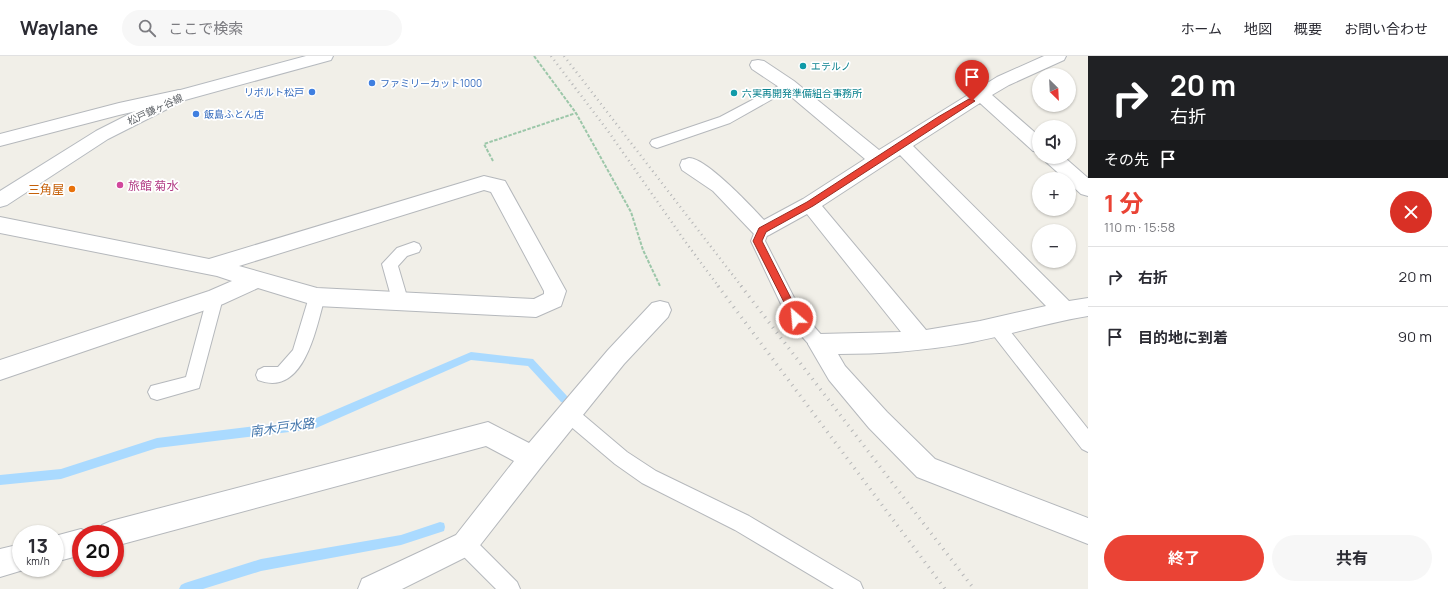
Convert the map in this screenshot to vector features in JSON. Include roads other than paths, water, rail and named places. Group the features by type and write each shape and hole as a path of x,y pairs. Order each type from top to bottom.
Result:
{"street":[{"name":"松戸鎌ヶ谷線","path":"0,200 102,135 179,96 325,56"},
{"path":"689,165 720,186 762,230 810,204 877,159 1003,81 1058,56"},
{"path":"758,65 788,84 877,159"},
{"path":"981,95 1032,140"},
{"path":"0,140 119,109 179,96"},
{"path":"901,145 1064,310"},
{"path":"1060,164 1088,189"},
{"path":"0,225 28,229 209,267 258,279 317,297 536,308 553,300 555,291 498,186 484,182 209,267"},
{"path":"810,204 920,339"},
{"path":"0,370 215,298 258,279"},
{"path":"819,344 880,344 944,337 1064,310 1088,308"},
{"path":"372,589 465,544 532,458 616,357 660,310"},
{"path":"819,344 837,373 878,420 926,468 1088,531"},
{"path":"124,530 488,434 532,458"},
{"path":"0,563 12,560"}],"lane":[{"path":"657,143 726,120 788,84"},
{"path":"762,230 758,241 796,318 819,344"},
{"path":"400,300 390,264 402,252 414,248"},
{"path":"264,375 282,374 300,354 317,297"},
{"path":"157,392 193,383 215,298"},
{"path":"996,326 1088,443"},
{"path":"569,414 621,458 649,477 742,523 853,589"},
{"path":"465,544 510,589"}],"waterway":[{"name":"南木戸水路","path":"0,480 61,474 157,443 314,424 471,356 530,362 564,399"},
{"path":"185,589 261,565 401,540 440,527"}],"railway":[{"path":"551,56 608,131 719,287"},
{"path":"564,56 742,287"},
{"path":"718,286 945,589"},
{"path":"741,286 974,589"}],"place":[{"name":"エテルノ","path":"803,66"},
{"name":"ファミリーカット1000","path":"372,83"},
{"name":"リボルト松戸","path":"312,92"},
{"name":"六実再開発準備組合事務所","path":"734,93"},
{"name":"飯島ふとん店","path":"196,114"},
{"name":"旅館 菊水","path":"120,185"},
{"name":"三角屋","path":"72,189"}]}
